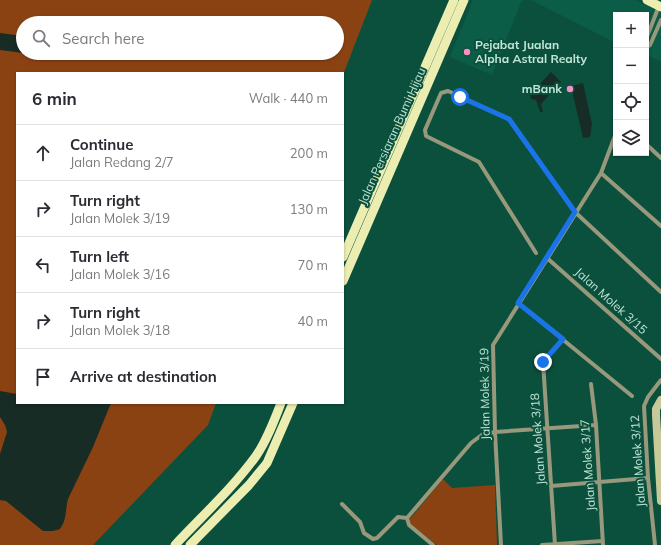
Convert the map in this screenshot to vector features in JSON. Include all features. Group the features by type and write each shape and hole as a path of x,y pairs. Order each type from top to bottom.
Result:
{"main road":[{"name":"Jalan Persiaran Bumi Hijau","path":"344,254 454,0"},
{"name":"Jalan Persiaran Bumi Hijau","path":"344,279 464,0"},
{"path":"647,0 660,7"},
{"path":"409,103 418,107"},
{"path":"383,164 390,164 391,169"},
{"path":"661,400 656,409 656,415 661,501"},
{"path":"175,545 240,476 256,455 270,430 282,404"},
{"path":"190,545 249,485 267,463 293,404"}],"street":[{"path":"649,32 660,7"},
{"path":"649,46 660,22"},
{"path":"536,253 478,162 426,136 425,130 441,93 444,91 448,91 509,119 575,212 661,292"},
{"name":"Jalan Molek 3/19","path":"501,545 495,432 493,345 600,173 613,140"},
{"path":"649,147 661,157"},
{"path":"600,173 661,226"},
{"name":"Jalan Molek 3/15","path":"547,258 661,359"},
{"path":"518,303 632,396"},
{"name":"Jalan Molek 3/18","path":"555,545 543,362 563,339"},
{"name":"Jalan Molek 3/12","path":"655,545 648,478 644,406 648,397 661,380"},
{"name":"Jalan Molek 3/17","path":"591,384 596,425 603,543"},
{"path":"406,518 471,443 479,436 495,432 596,425"},
{"path":"551,486 648,478"},
{"path":"342,504 360,522 364,533 373,539 377,538 398,516 406,518"},
{"path":"406,518 409,525 433,545"},
{"path":"542,545 603,543"}],"shaded area":[{"path":"0,0 372,0 344,72 16,72 16,404 216,404 208,425 93,545 0,545"},
{"path":"473,0 524,0 521,2 492,75 450,57"},
{"path":"531,0 636,0 661,13 661,61 649,56 649,12 613,12 613,41"},
{"path":"0,33 16,35 16,52 0,50"},
{"path":"551,72 561,82 541,104 543,112 540,112 536,100 531,99 530,95"},
{"path":"583,83 592,124 590,137 583,138 571,86"},
{"path":"0,391 16,394 16,404 111,404 93,447 68,499 65,518 60,529 43,531 6,501 0,500 0,454 7,432 0,417"},
{"path":"443,479 452,488 495,485 497,545 437,545 410,524 409,520"}],"place":[{"name":"Pejabat Jualan Alpha Astral Realty","path":"467,52"},
{"name":"mBank","path":"570,89"}],"route":[{"path":"460,97 509,119 575,212 518,303 563,339 543,362"}]}
